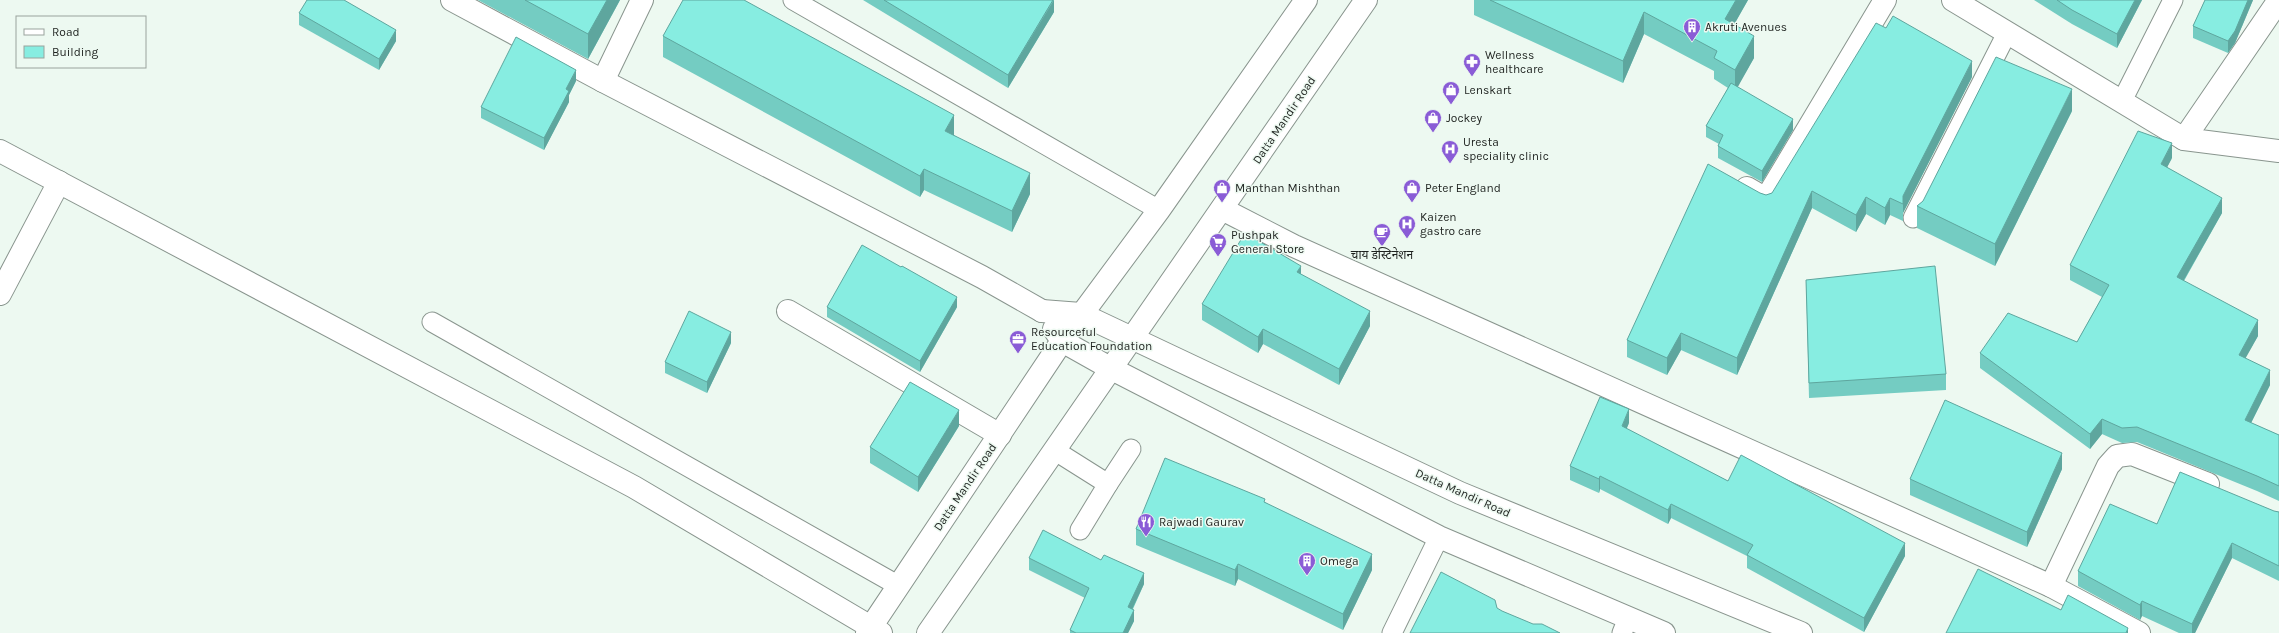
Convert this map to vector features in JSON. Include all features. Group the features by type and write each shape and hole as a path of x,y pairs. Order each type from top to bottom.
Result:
{"street":[{"path":"452,0 603,81 982,277 1042,311 1062,341 1110,368 1439,537 1625,625 1664,633"},
{"path":"603,81 642,0"},
{"name":"Datta Mandir Road","path":"873,631 899,586 1062,341 1159,210 1306,0"},
{"name":"Datta Mandir Road","path":"928,633 1366,0"},
{"path":"1728,178 1766,199 1886,0"},
{"path":"1953,0 2184,139 2279,151"},
{"path":"2184,139 2279,0"},
{"path":"0,151 634,487 873,631"},
{"path":"0,294 59,182"},
{"path":"1222,209 1294,246 2050,586 2139,633"},
{"path":"788,311 1000,435"},
{"name":"Datta Mandir Road","path":"1042,311 1081,314 1460,493 1801,633"},
{"path":"2050,586 2108,466 2117,456 2132,454 2224,491"}],"lane":[{"path":"793,0 1159,210"},
{"path":"2122,101 2173,0"},
{"path":"1913,218 2007,33"},
{"path":"432,322 899,586"},
{"path":"1080,530 1131,449"},
{"path":"1054,450 1108,484"},
{"path":"1392,633 1439,537"}],"building":[{"path":"307,0 344,0 396,30 379,59 299,13"},
{"path":"525,0 607,0 588,34"},
{"path":"683,0 744,0 954,115 945,131 1030,173 1012,211 924,169 920,176 663,36"},
{"path":"884,0 1053,0 1008,75"},
{"path":"1490,0 1736,0 1725,19 1754,36 1735,70 1714,58 1717,51 1644,12 1623,61"},
{"path":"2057,0 2135,0 2117,34 2072,10"},
{"path":"2205,0 2248,0 2235,31 2228,41 2193,26"},
{"path":"1893,16 1972,61 1903,196 1903,204 1890,198 1885,208 1866,197 1856,215 1812,191 1737,358 1681,333 1667,358 1627,340 1708,164 1760,193 1766,195 1772,193 1876,23 1886,28"},
{"path":"516,37 576,70 566,89 569,91 544,138 481,107"},
{"path":"1996,57 2072,89 1995,244 1917,206 1923,201"},
{"path":"1731,83 1793,119 1762,171 1718,146 1723,135 1706,126"},
{"path":"2138,131 2172,143 2161,164 2222,198 2177,277 2258,320 2239,355 2270,370 2245,420 2279,435 2279,486 2137,427 2122,428 2102,419 2090,434 1980,353 2008,313 2077,342 2109,285 2070,265"},
{"path":"1245,233 1301,266 1297,272 1370,311 1339,369 1263,329 1258,337 1202,304"},
{"path":"862,245 957,297 920,361 827,307"},
{"path":"1935,266 1946,374 1809,383 1806,280"},
{"path":"689,311 731,332 707,382 665,362"},
{"path":"910,382 959,410 918,477 870,447"},
{"path":"1600,397 1629,409 1622,426 1728,481 1741,455 1905,543 1864,618 1747,555 1753,545 1671,504 1668,510 1600,476 1599,479 1570,466"},
{"path":"1945,400 2062,453 2027,532 1910,479"},
{"path":"1165,458 1265,499 1264,502 1372,554 1343,614 1238,564 1235,570 1136,529"},
{"path":"2180,472 2279,512 2279,566 2232,543 2192,624 2142,601 2140,605 2078,571 2110,504 2157,524"},
{"path":"1043,530 1101,560 1104,555 1144,573 1128,607 1134,610 1123,633 1076,633 1070,630 1089,588 1029,558"},
{"path":"1978,569 2061,610 2068,595 2128,628 2126,633 1946,633"},
{"path":"1441,572 1495,600 1497,608 1502,611 1533,624 1542,624 1560,633 1410,633"}],"place":[{"name":"Akruti Avenues","path":"1692,42"},
{"name":"Wellness healthcare","path":"1472,77"},
{"name":"Lenskart","path":"1451,105"},
{"name":"Jockey","path":"1433,133"},
{"name":"Uresta speciality clinic","path":"1450,164"},
{"name":"Manthan Mishthan","path":"1222,203"},
{"name":"Peter England","path":"1412,203"},
{"name":"Kaizen gastro care","path":"1407,239"},
{"name":"चाय डेस्टिनेशन","path":"1382,247"},
{"name":"Pushpak General Store","path":"1218,257"},
{"name":"Resourceful Education Foundation","path":"1018,354"},
{"name":"Rajwadi Gaurav","path":"1146,537"},
{"name":"Omega","path":"1307,576"}]}
